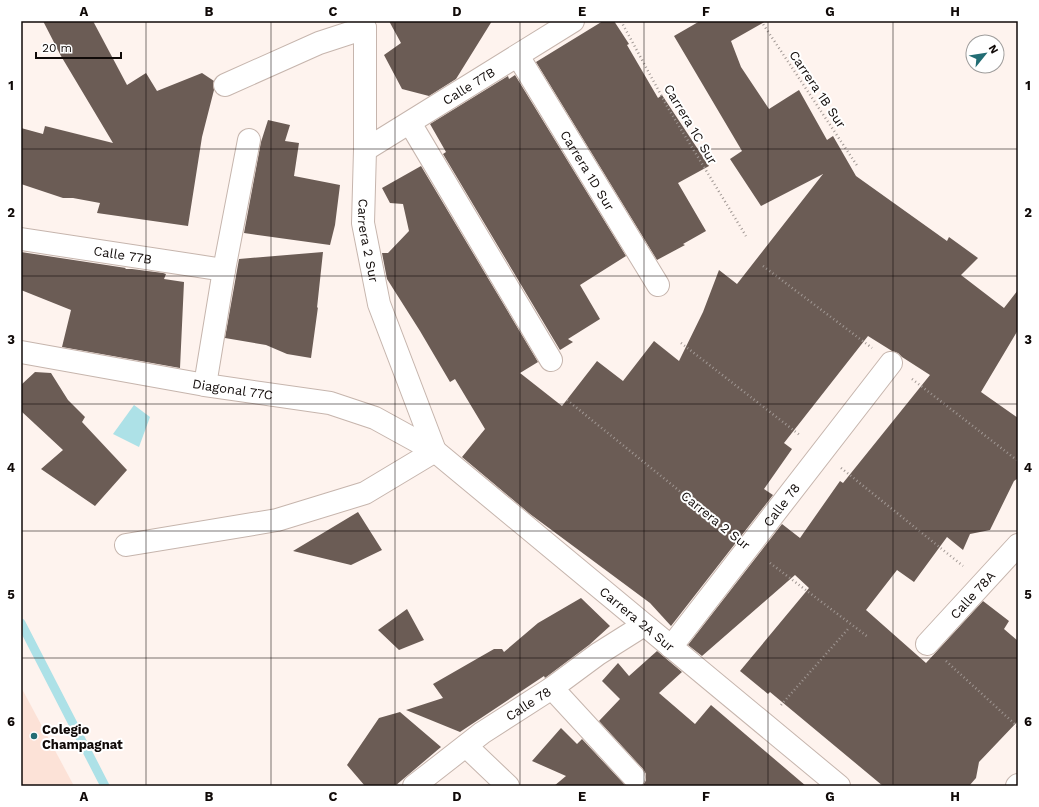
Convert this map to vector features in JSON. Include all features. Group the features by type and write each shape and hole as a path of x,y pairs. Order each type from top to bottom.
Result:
{"street":[{"name":"Calle 77B","path":"365,150 573,21"},
{"path":"225,85 320,42 363,25"},
{"name":"Carrera 2 Sur","path":"363,25 365,150 362,223 379,304 435,451"},
{"name":"Carrera 1D Sur","path":"518,56 658,285"},
{"path":"410,122 551,360"},
{"path":"205,385 224,270 249,140"},
{"name":"Calle 77B","path":"21,239 224,270"},
{"name":"Diagonal 77C","path":"21,352 205,385 330,403 375,418 435,451"},
{"name":"Calle 78","path":"671,647 891,362"},
{"path":"126,545 277,520 350,498 365,493 435,451"},
{"name":"Carrera 2A Sur","path":"435,451 840,786"},
{"name":"Calle 78A","path":"927,644 1018,545"},
{"name":"Calle 78","path":"414,786 482,733 552,688 598,654 644,625"},
{"path":"552,688 634,776"},
{"path":"466,746 508,786"}],"path":[{"name":"Carrera 1C Sur","path":"621,21 668,108 746,236"},
{"name":"Carrera 1B Sur","path":"761,21 858,167"},
{"name":"Carrera 2 Sur","path":"566,400 749,547 868,637"},
{"path":"765,724 848,630"},
{"path":"927,644 1018,727"}],"shaded area":[{"name":"Colegio Champagnat","path":"21,687 74,786 21,786"}],"water":[{"path":"134,405 150,417 139,447 113,434"}],"building":[{"path":"43,21 93,21 127,85 146,73 157,91 202,73 214,81 214,90 202,137 188,226 97,213 100,203 73,198 63,198 21,184 21,128 43,134 45,126 113,143 61,56"},
{"path":"389,21 492,21 456,79 429,96 402,89 384,55 401,43"},
{"path":"603,21 614,21 629,44 627,45 658,98 662,95 709,166 678,183 706,231 683,244 685,245 657,260 536,62"},
{"path":"700,21 766,21 731,41 741,67 769,109 799,90 827,140 833,136 856,176 947,241 949,237 978,258 961,275 1004,308 1018,290 1018,330 981,392 1018,418 1018,478 1014,481 990,530 970,534 963,550 947,537 914,582 897,570 866,610 926,663 983,601 1009,621 1004,629 1018,641 1018,721 979,762 976,778 969,786 883,786 770,692 768,694 740,671 809,588 795,575 702,656 688,645 782,524 800,538 840,481 843,483 930,375 898,353 892,351 868,336 784,443 792,449 764,489 773,495 671,626 650,603 530,514 462,457 485,429 455,379 450,382 387,279 382,253 388,253 409,231 403,204 390,203 382,188 421,166 538,362 520,373 562,406 597,361 623,381 654,341 679,361 703,312 719,270 737,284 823,174 761,206 730,159 742,151 674,36"},
{"path":"515,75 626,256 580,285 600,319 568,339 573,342 560,350 443,154 446,152 430,124 508,76 509,79"},
{"path":"268,120 290,125 285,141 299,143 294,176 340,185 335,225 330,245 244,233 261,142"},
{"path":"21,252 126,268 125,269 163,273 166,274 164,279 184,282 180,368 62,347 71,310 21,290"},
{"path":"323,252 317,308 318,307 311,358 287,354 266,345 225,338 239,259"},
{"path":"35,372 51,373 68,400 85,417 82,422 127,470 95,506 41,469 63,450 21,411 21,385"},
{"path":"358,512 382,550 351,565 293,551"},
{"path":"581,598 610,626 589,645 545,678 544,676 460,732 406,710 443,698 433,684 494,649 502,649 504,652 538,623"},
{"path":"407,609 424,640 399,650 378,630"},
{"path":"657,651 682,672 659,693 695,724 711,705 806,786 643,786 646,780 646,774 643,769 599,721 620,699 602,681 618,663 629,676"},
{"path":"400,712 441,747 395,786 365,786 347,765 379,718"},
{"path":"561,728 577,744 582,739 626,786 554,786 566,776 532,761"}],"waterway":[{"path":"21,623 105,786"}],"place":[{"name":"Colegio Champagnat","path":"34,736"}]}
